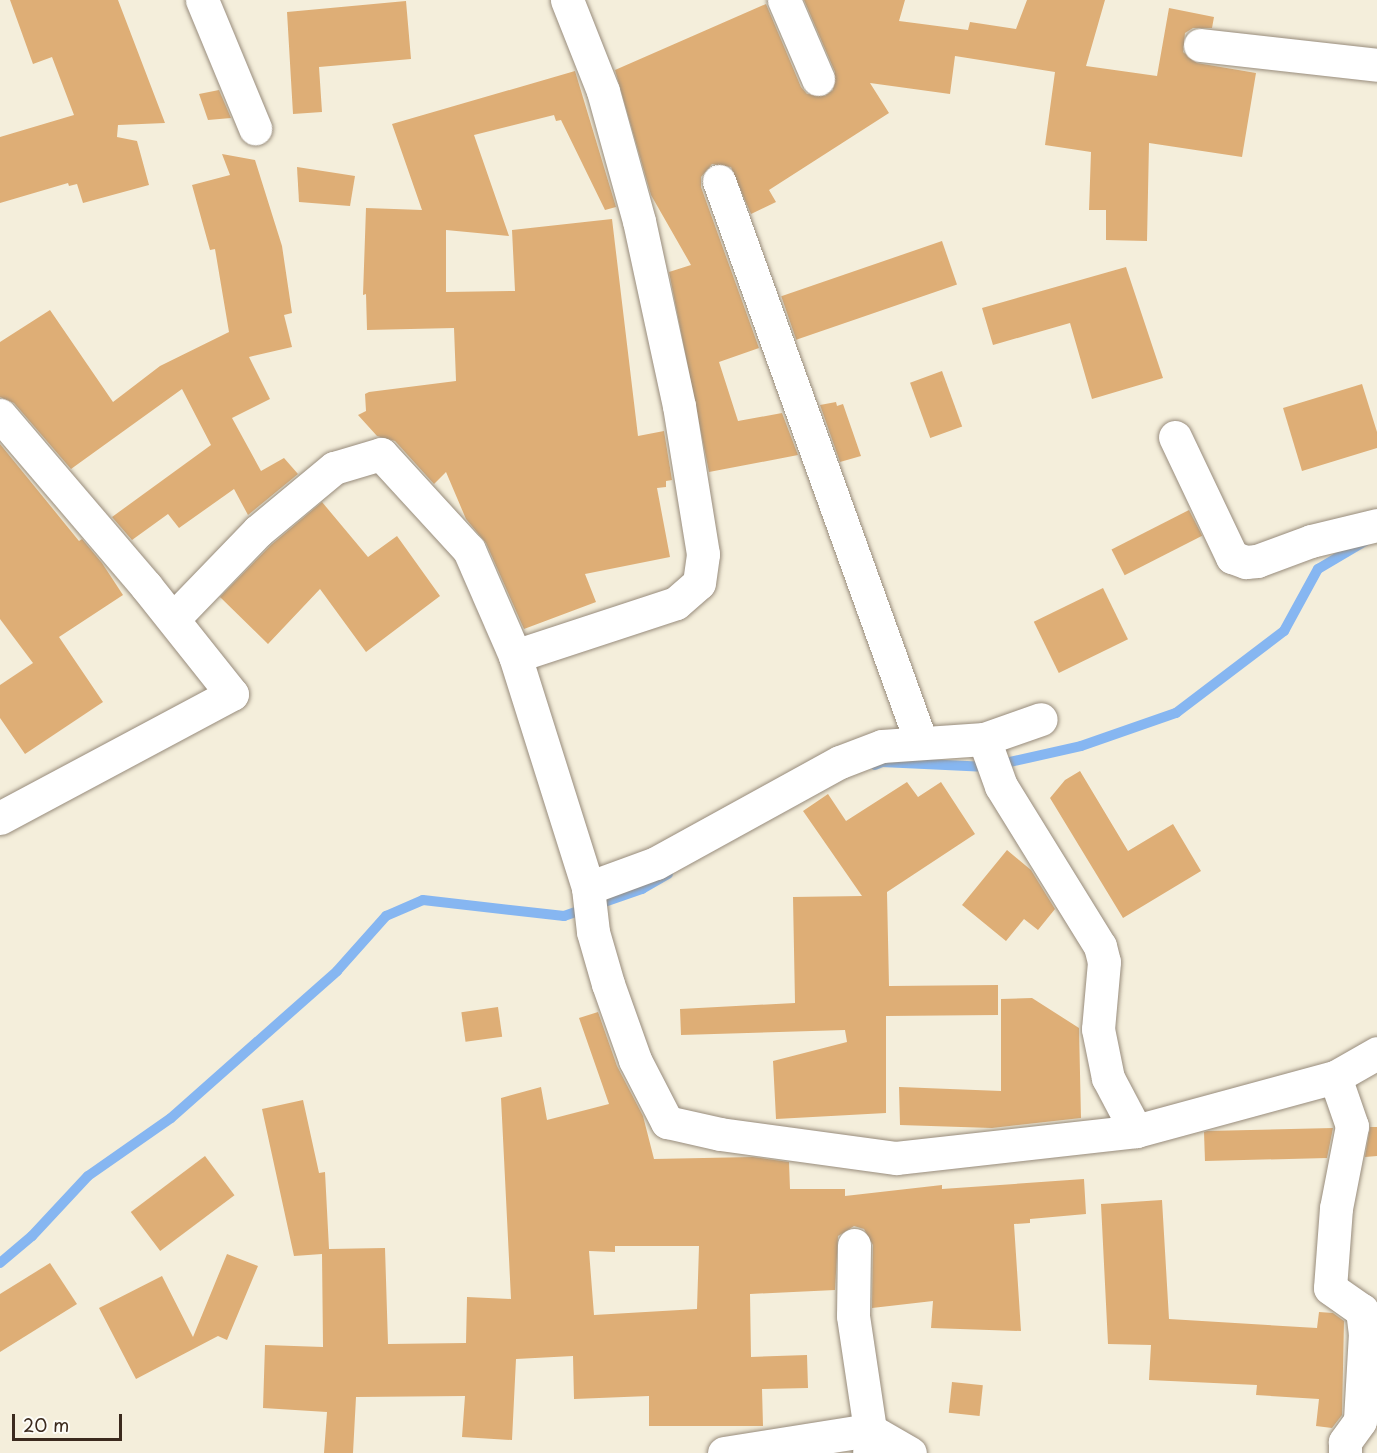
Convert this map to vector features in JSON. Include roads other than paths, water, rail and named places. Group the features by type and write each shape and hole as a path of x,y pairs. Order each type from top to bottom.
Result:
{"street":[{"path":"202,0 255,128"},
{"path":"515,656 676,603 699,582 703,554 679,406 639,221 603,91 567,0"},
{"path":"784,0 818,79"},
{"path":"1200,45 1377,65"},
{"path":"719,181 921,742"},
{"path":"0,415 231,687 228,700 0,818"},
{"path":"1175,437 1232,557 1246,562 1257,561 1311,541 1377,525"},
{"path":"173,619 258,531 334,468 381,454 469,550 515,656 588,888 593,932 635,1060 668,1122 720,1134 896,1158 1136,1131 1335,1077 1377,1053"},
{"path":"588,888 656,863 840,762 882,746 984,739 1041,719"},
{"path":"984,739 1000,786 1100,946 1104,962 1098,1029 1108,1078 1136,1131"},
{"path":"1335,1077 1352,1126 1336,1208 1330,1288 1362,1310 1365,1333 1360,1421 1345,1442 1345,1453"},
{"path":"854,1245 854,1316 870,1442"},
{"path":"724,1453 870,1442 910,1453"}],"waterway":[{"path":"875,765 882,762 988,767 1081,746 1176,713 1284,631 1318,569 1367,540"},
{"path":"0,1263 32,1236 88,1176 171,1118 337,971 386,916 423,900 564,916 642,889 668,874"}]}
